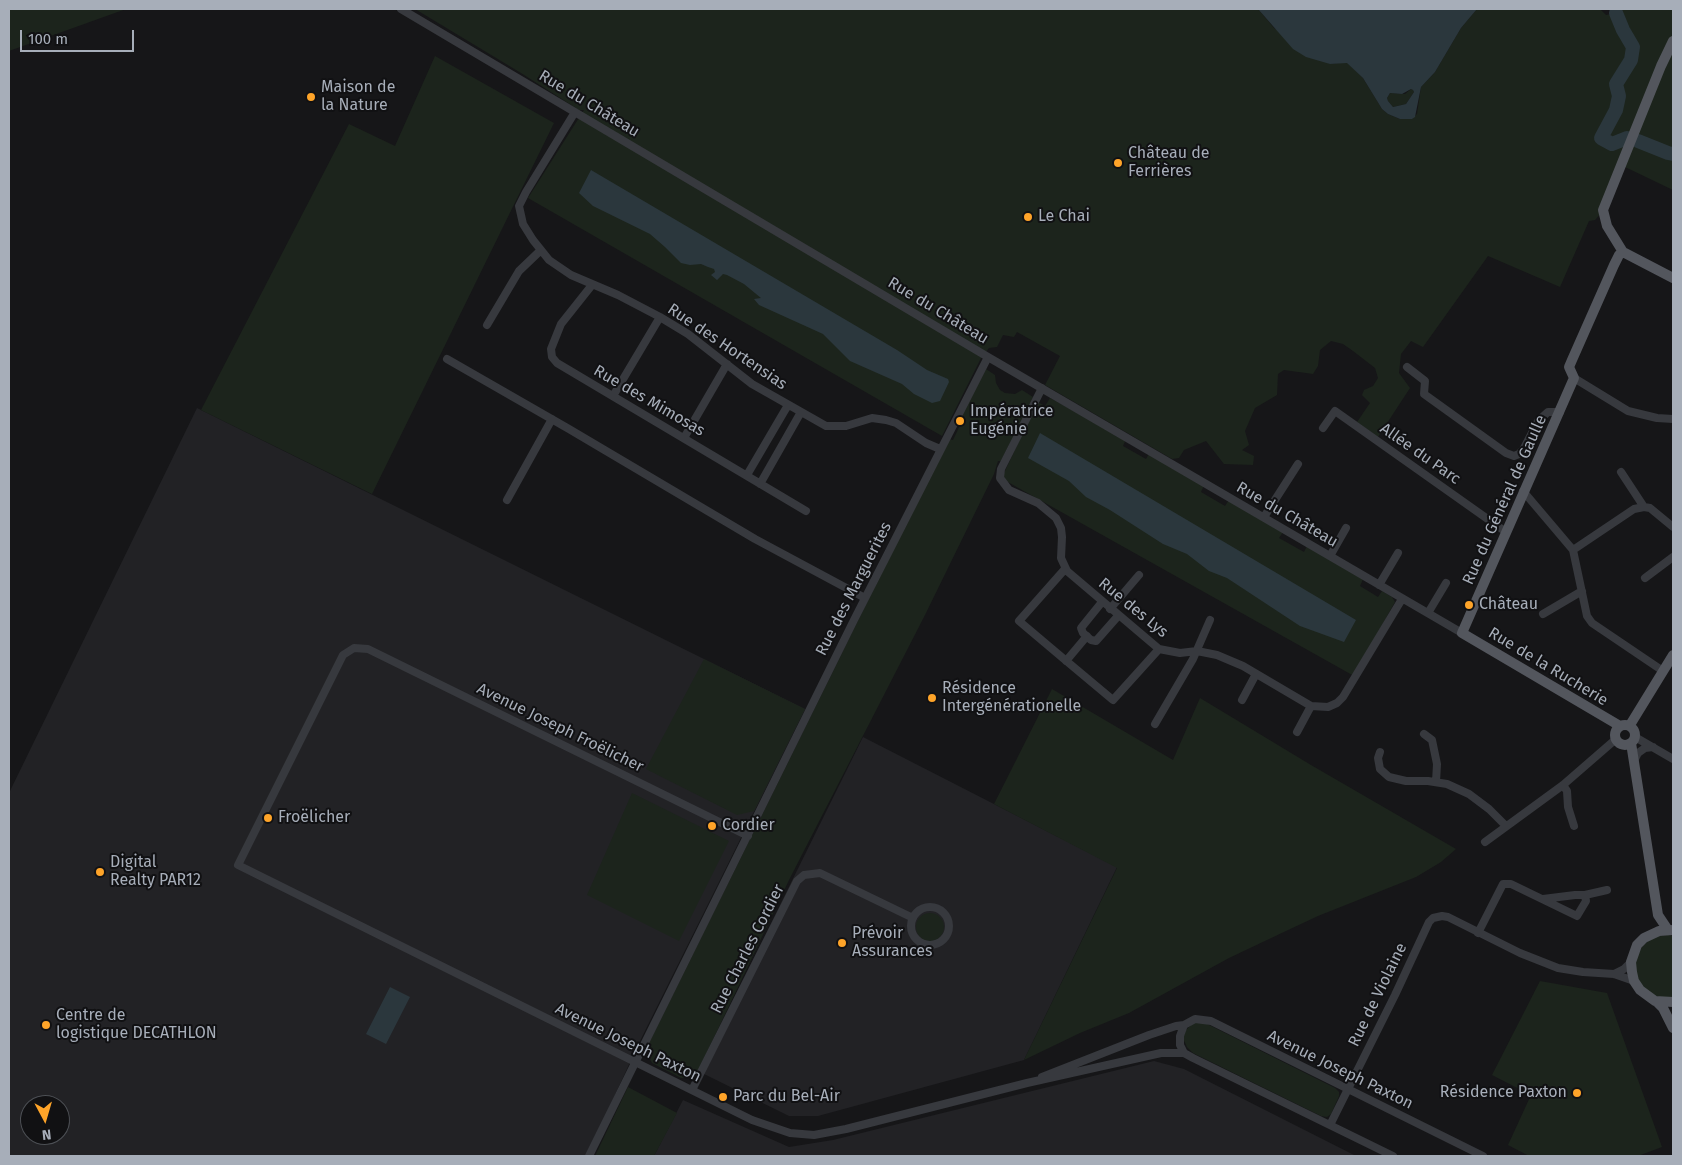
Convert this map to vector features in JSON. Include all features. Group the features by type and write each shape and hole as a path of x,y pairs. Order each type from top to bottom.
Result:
{"main road":[{"path":"1673,41 1604,204 1603,215 1607,226 1623,252 1673,278"},
{"path":"1574,378 1569,367 1614,265 1619,255 1623,252"},
{"name":"Rue du Général de Gaulle","path":"1462,633 1574,378"},
{"name":"Rue de la Rucherie","path":"1462,633 1625,726"},
{"path":"1633,740 1624,745 1616,739 1616,732 1625,726 1673,656"},
{"path":"1625,726 1634,730 1634,761 1658,915 1650,934"},
{"path":"1658,915 1671,930"},
{"path":"1671,930 1650,934 1644,938 1637,946 1631,962 1634,982 1640,990 1663,1008 1673,1028"},
{"path":"1655,1000 1665,1003 1673,1002"}],"street":[{"name":"Rue du Château","path":"401,9 988,357 1462,633"},
{"name":"Rue des Hortensias","path":"575,112 519,206 523,224 549,260 571,275 618,295 660,317 688,334 752,384 826,426 837,427 872,418 886,420 896,423 926,443 940,449"},
{"path":"487,325 519,272 541,250"},
{"name":"Rue des Mimosas","path":"592,285 561,324 551,349 551,354 557,363 806,511"},
{"path":"613,396 660,317"},
{"name":"Rue des Marguerites","path":"748,836 865,598 988,357"},
{"path":"447,359 755,539 865,598"},
{"path":"684,438 727,364"},
{"path":"1407,366 1425,381 1424,394 1506,453 1514,456 1519,454 1524,448 1538,420 1548,412 1560,412"},
{"path":"1574,378 1628,411 1657,418 1673,419"},
{"path":"1042,388 1001,469 1000,478 1009,490 1038,503 1056,518 1062,537 1061,558 1065,569 1019,620 1113,700 1159,649"},
{"path":"747,475 788,405"},
{"name":"Allée du Parc","path":"1324,428 1335,411 1506,532"},
{"path":"760,484 801,412"},
{"path":"508,500 552,419"},
{"path":"1264,517 1298,464"},
{"path":"1621,472 1644,506"},
{"path":"1005,499 1009,490"},
{"path":"1523,491 1573,550 1588,616 1592,624 1663,670"},
{"path":"1573,550 1634,509 1644,506 1650,508 1673,527"},
{"path":"1330,556 1346,528"},
{"path":"1379,586 1398,553"},
{"path":"1645,578 1673,557"},
{"name":"Rue des Lys","path":"1065,569 1159,649 1180,653 1197,651 1217,655 1244,666 1311,706"},
{"path":"1110,608 1139,576"},
{"path":"1428,614 1446,583"},
{"path":"1543,614 1582,591"},
{"path":"1297,732 1311,706 1328,707 1344,697 1402,599"},
{"path":"1102,602 1081,628 1083,633 1091,640 1096,640 1118,616"},
{"path":"1155,724 1197,651 1210,620"},
{"path":"1066,661 1087,636"},
{"name":"Avenue Joseph Froëlicher","path":"238,865 343,655 354,648 368,649 748,836"},
{"path":"1242,700 1256,674"},
{"path":"1424,734 1432,740 1437,764 1436,782"},
{"path":"1485,842 1563,785 1616,739"},
{"path":"1633,740 1653,747 1673,759"},
{"path":"1634,761 1638,752 1645,748 1653,747"},
{"path":"1380,752 1378,758 1380,769 1389,777 1406,781 1447,784 1469,794 1489,809 1506,826"},
{"path":"1563,785 1567,791 1568,807 1574,826"},
{"path":"589,1156 748,836"},
{"name":"Avenue Joseph Paxton","path":"238,865 763,1125 790,1133 814,1135 846,1129 1027,1083 1161,1053 1184,1052 1393,1156"},
{"name":"Rue Charles Cordier","path":"692,1090 797,881 804,875 820,873 913,918"},
{"path":"1585,895 1586,901 1577,916 1511,884 1502,884 1478,933 1558,968 1614,974 1634,982"},
{"path":"1543,899 1585,895 1607,890"},
{"path":"928,907 940,910 948,919 949,928 947,935 938,944 932,945 919,942 912,931 913,918 922,909 928,907"},
{"name":"Rue de Violaine","path":"1330,1125 1429,922 1437,916 1448,917 1478,933"},
{"path":"1614,974 1624,969 1631,962"},
{"name":"Avenue Joseph Paxton","path":"1027,1083 1149,1035 1184,1025 1195,1019 1210,1021 1483,1156"},
{"path":"1184,1025 1180,1036 1180,1045 1184,1052"}],"shaded area":[{"path":"9,9 126,9 9,51"},
{"path":"415,9 1258,9 1274,28 1330,64 1347,62 1363,78 1382,109 1388,114 1400,119 1412,119 1417,114 1421,87 1435,72 1461,28 1477,9 1600,9 1606,15 1616,13 1617,9 1673,9 1673,190 1625,167 1605,209 1595,220 1589,221 1560,287 1488,256 1423,347 1411,341 1401,354 1399,373 1410,388 1378,437 1357,422 1370,403 1362,395 1364,390 1373,386 1378,378 1375,368 1343,344 1331,341 1320,350 1318,366 1313,374 1284,370 1278,374 1277,395 1255,408 1245,431 1249,445 1242,450 1254,456 1253,465 1224,464 1206,441 1184,450 1179,458 1172,459 1045,385 1060,356 1017,332 1014,337 1003,335 997,347 989,348 981,358 942,436 528,198 584,110 579,110"},
{"path":"1258,9 1477,9 1461,28 1435,72 1421,87 1415,117 1412,119 1400,119 1382,109 1363,78 1347,63 1330,64 1306,57 1293,49","holes":["1411,89 1414,92 1406,104 1393,107 1388,101 1387,98 1390,93 1402,94"]},
{"path":"435,56 554,123 372,494 201,410 349,124 395,146"},
{"path":"1411,89 1414,92 1406,104 1393,107 1388,101 1387,98 1390,93 1405,94"},
{"path":"591,170 897,350 927,370 948,379 949,382 940,401 932,403 914,394 902,384 850,361 823,334 759,305 754,299 761,298 744,284 723,274 717,280 711,275 715,272 714,269 701,264 690,265 681,263 650,234 593,206 579,193"},
{"path":"986,369 995,375 996,383 1000,390 1005,393 1015,394 1022,390 1033,397 1001,461 998,461 994,474 925,615 790,878 698,1071 689,1078 681,1078 652,1063 647,1054 649,1043 948,439 953,440 964,417 961,415"},
{"path":"1050,398 1126,439 1123,446 1146,459 1150,452 1204,485 1201,492 1225,506 1229,500 1283,532 1279,538 1304,552 1307,546 1363,579 1360,586 1378,597 1382,591 1392,597 1395,602 1354,676 1006,481 1003,475 1038,402 1045,406"},
{"path":"197,408 805,709 637,1047 587,1156 9,1156 9,793"},
{"path":"1040,433 1356,620 1344,642 1300,626 1227,578 1209,571 1187,554 1163,544 1086,497 1069,481 1028,458"},
{"path":"704,659 805,709 754,811 737,815 646,769"},
{"path":"1052,689 1173,760 1200,698 1456,849 1441,862 1416,877 1318,916 1229,958 1129,1013 1080,1033 1024,1060 1117,868 994,804"},
{"path":"863,737 1117,867 1024,1060 818,1116 789,1116 698,1071"},
{"path":"632,793 729,841 679,941 587,895"},
{"path":"930,913 940,917 944,927 940,937 930,941 920,937 916,927 920,917"},
{"path":"1658,936 1673,936 1673,998 1662,998 1652,995 1643,988 1635,968 1637,957 1642,947 1649,940"},
{"path":"1540,981 1607,993 1662,1147 1638,1156 1529,1156 1508,1145 1531,1095 1492,1075"},
{"path":"390,987 410,997 386,1044 366,1034"},
{"path":"1203,1022 1335,1088 1339,1092 1339,1096 1331,1114 1327,1117 1321,1116 1193,1053 1187,1047 1183,1038 1186,1030 1193,1023"},
{"path":"1154,1061 1184,1069 1356,1156 654,1156 683,1100 789,1147 833,1140"},
{"path":"628,1087 677,1113 654,1156 595,1156"}],"waterway":[{"path":"1616,13 1633,47 1631,60 1616,84 1619,96 1616,110 1601,138 1612,144 1627,138"},
{"path":"1638,141 1673,154"}],"place":[{"name":"Maison de la Nature","path":"311,97"},
{"name":"Château de Ferrières","path":"1118,163"},
{"name":"Le Chai","path":"1028,217"},
{"name":"Impératrice Eugénie","path":"960,421"},
{"name":"Château","path":"1469,605"},
{"name":"Résidence Intergénérationelle","path":"932,698"},
{"name":"Froëlicher","path":"268,818"},
{"name":"Cordier","path":"712,826"},
{"name":"Digital Realty PAR12","path":"100,872"},
{"name":"Prévoir Assurances","path":"842,943"},
{"name":"Centre de logistique DECATHLON","path":"46,1025"},
{"name":"Résidence Paxton","path":"1577,1093"},
{"name":"Parc du Bel-Air","path":"723,1097"}]}
